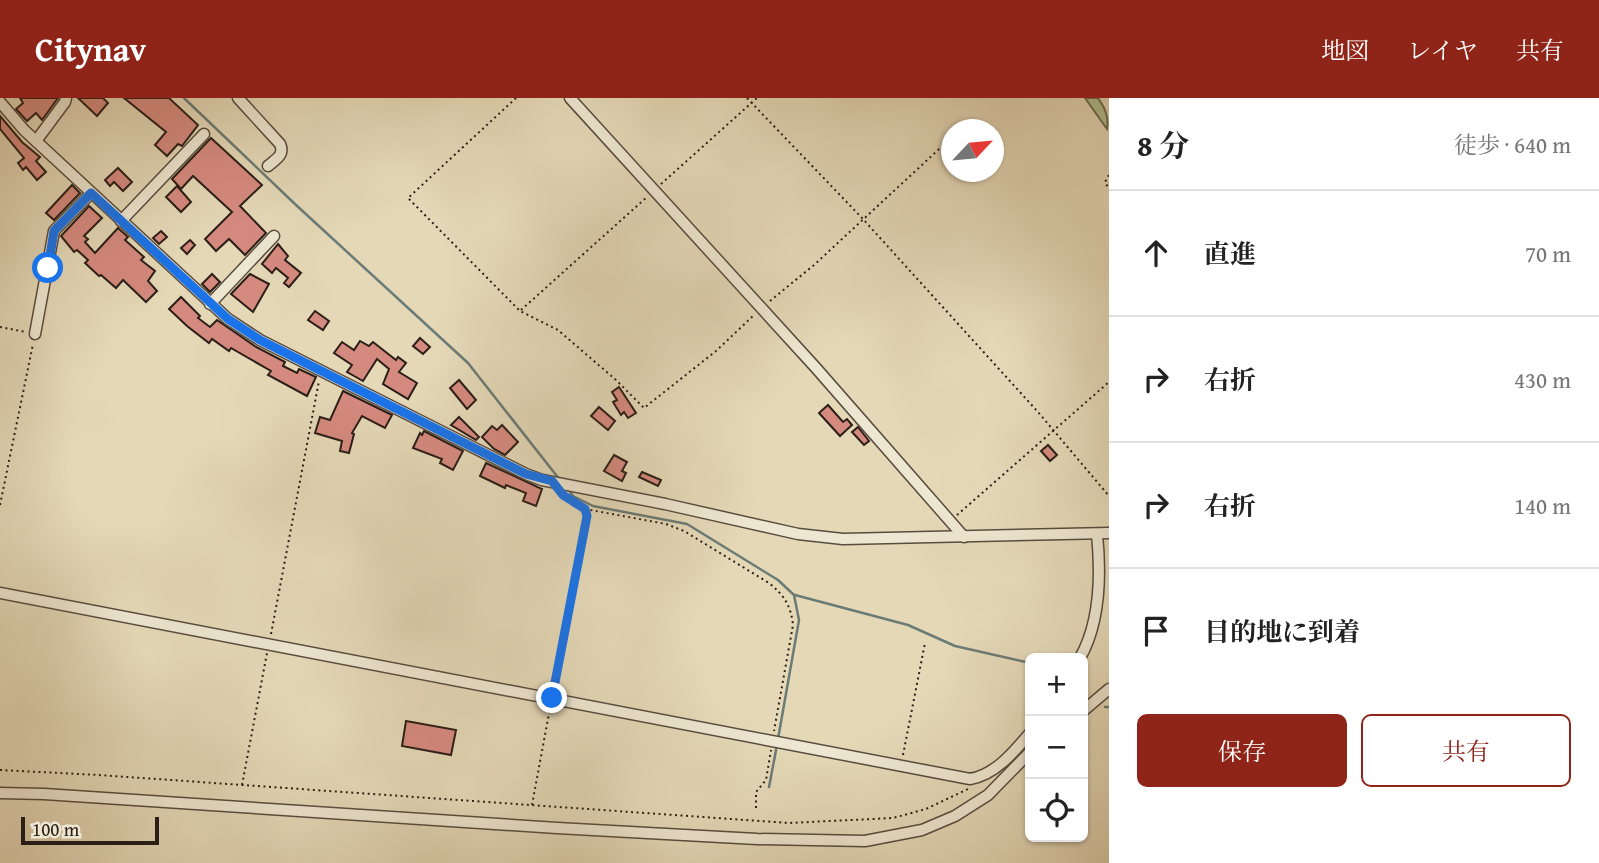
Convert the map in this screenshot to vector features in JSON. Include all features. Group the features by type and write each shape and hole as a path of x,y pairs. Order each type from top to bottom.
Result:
{"street":[{"path":"36,141 66,98"},
{"path":"238,98 280,144 282,153 268,166"},
{"path":"570,98 964,537"},
{"path":"0,102 36,141 228,319 260,340 526,474 798,534 843,539 1109,533"},
{"path":"121,221 204,134"},
{"path":"35,334 54,231 91,193"},
{"path":"210,304 274,236"},
{"path":"1082,653 1092,632 1095,615 1097,534"},
{"path":"0,593 970,779 991,772 1025,738"},
{"path":"1088,707 1109,689"},
{"path":"0,793 557,828 757,839 865,841 922,830 955,816 988,795 1025,757"}],"path":[{"path":"516,98 408,198 520,311 566,336 644,408 716,351 761,308 814,265 941,147"},
{"path":"747,98 862,218 1109,496"},
{"path":"520,311 757,98"},
{"path":"1109,175 1104,182 1109,189"},
{"path":"0,327 35,334 0,505"},
{"path":"242,785 322,370"},
{"path":"951,520 1109,382"},
{"path":"563,495 585,509 666,524 684,531 781,593 791,610 793,625 766,780 756,792 756,808"},
{"path":"533,806 587,516 585,509"},
{"path":"901,767 925,643"},
{"path":"0,770 789,823 893,818 926,809 975,784"}],"green space":[{"path":"1085,98 1098,98 1103,105 1107,129"}],"building":[{"path":"20,98 58,98 42,120 36,113 27,121 16,109 23,103"},
{"path":"78,98 103,98 108,103 97,116"},
{"path":"124,98 169,98 198,125 182,146 178,144 167,156 155,145 166,132"},
{"path":"0,116 22,142 40,157 36,161 46,172 37,180 26,167 23,170 18,163 24,158 0,129"},
{"path":"211,138 262,185 240,206 266,233 245,255 229,239 216,251 205,239 232,212 193,176 181,189 172,179"},
{"path":"118,168 132,182 123,191 114,182 110,186 105,180"},
{"path":"72,185 80,193 54,220 46,213"},
{"path":"177,186 191,202 181,212 166,197"},
{"path":"89,206 102,218 84,236 88,239 85,242 95,253 118,228 128,237 125,240 144,257 141,260 155,271 148,281 157,291 146,302 123,280 116,288 99,276 85,263 88,260 77,250 74,252 61,236"},
{"path":"161,231 167,237 159,244 153,238"},
{"path":"190,240 195,245 187,254 181,248"},
{"path":"278,244 288,256 285,260 301,273 289,287 284,283 288,278 276,268 272,273 262,264"},
{"path":"212,274 220,282 210,292 202,284"},
{"path":"250,274 269,284 253,312 231,294"},
{"path":"181,297 200,316 198,318 210,327 217,320 256,347 285,362 283,366 297,373 299,369 316,377 307,396 268,375 271,371 231,348 229,351 212,339 209,343 187,326 169,309"},
{"path":"315,311 329,321 323,330 308,320"},
{"path":"420,338 430,347 423,354 413,346"},
{"path":"360,341 369,346 373,342 396,360 398,357 406,363 399,372 417,383 408,399 383,384 389,369 377,359 363,381 347,372 352,365 334,353 342,342 354,350"},
{"path":"459,380 476,400 467,409 450,388"},
{"path":"619,387 636,413 628,418 624,412 621,415 613,402 617,400 612,392"},
{"path":"343,391 392,415 385,428 362,416 352,433 354,434 349,453 340,451 342,441 315,433 320,417 330,420"},
{"path":"828,405 843,422 847,419 852,425 840,436 819,413"},
{"path":"599,407 615,421 608,430 591,416"},
{"path":"459,417 479,437 476,440 451,425"},
{"path":"502,425 518,442 505,455 482,437 492,426 497,430"},
{"path":"858,427 869,441 864,445 852,432"},
{"path":"424,431 463,451 453,470 440,463 442,459 413,448 420,433 422,435"},
{"path":"1048,445 1057,455 1050,461 1041,451"},
{"path":"614,455 627,462 622,471 626,473 622,481 604,471"},
{"path":"486,463 542,489 536,506 523,501 526,493 506,485 505,488 480,476"},
{"path":"642,472 661,480 658,486 639,477"},
{"path":"406,721 456,730 451,755 402,746"}],"waterway":[{"path":"184,98 468,363 560,480"},
{"path":"569,490 573,496 593,506 687,524 778,580 794,595 799,620 778,739"},
{"path":"795,595 908,625 955,646 1025,662"},
{"path":"769,787 777,745"}],"route":[{"path":"48,268 54,231 91,193 198,293 228,319 260,340 526,474 552,481 563,495 585,509 587,516 552,698"}]}
